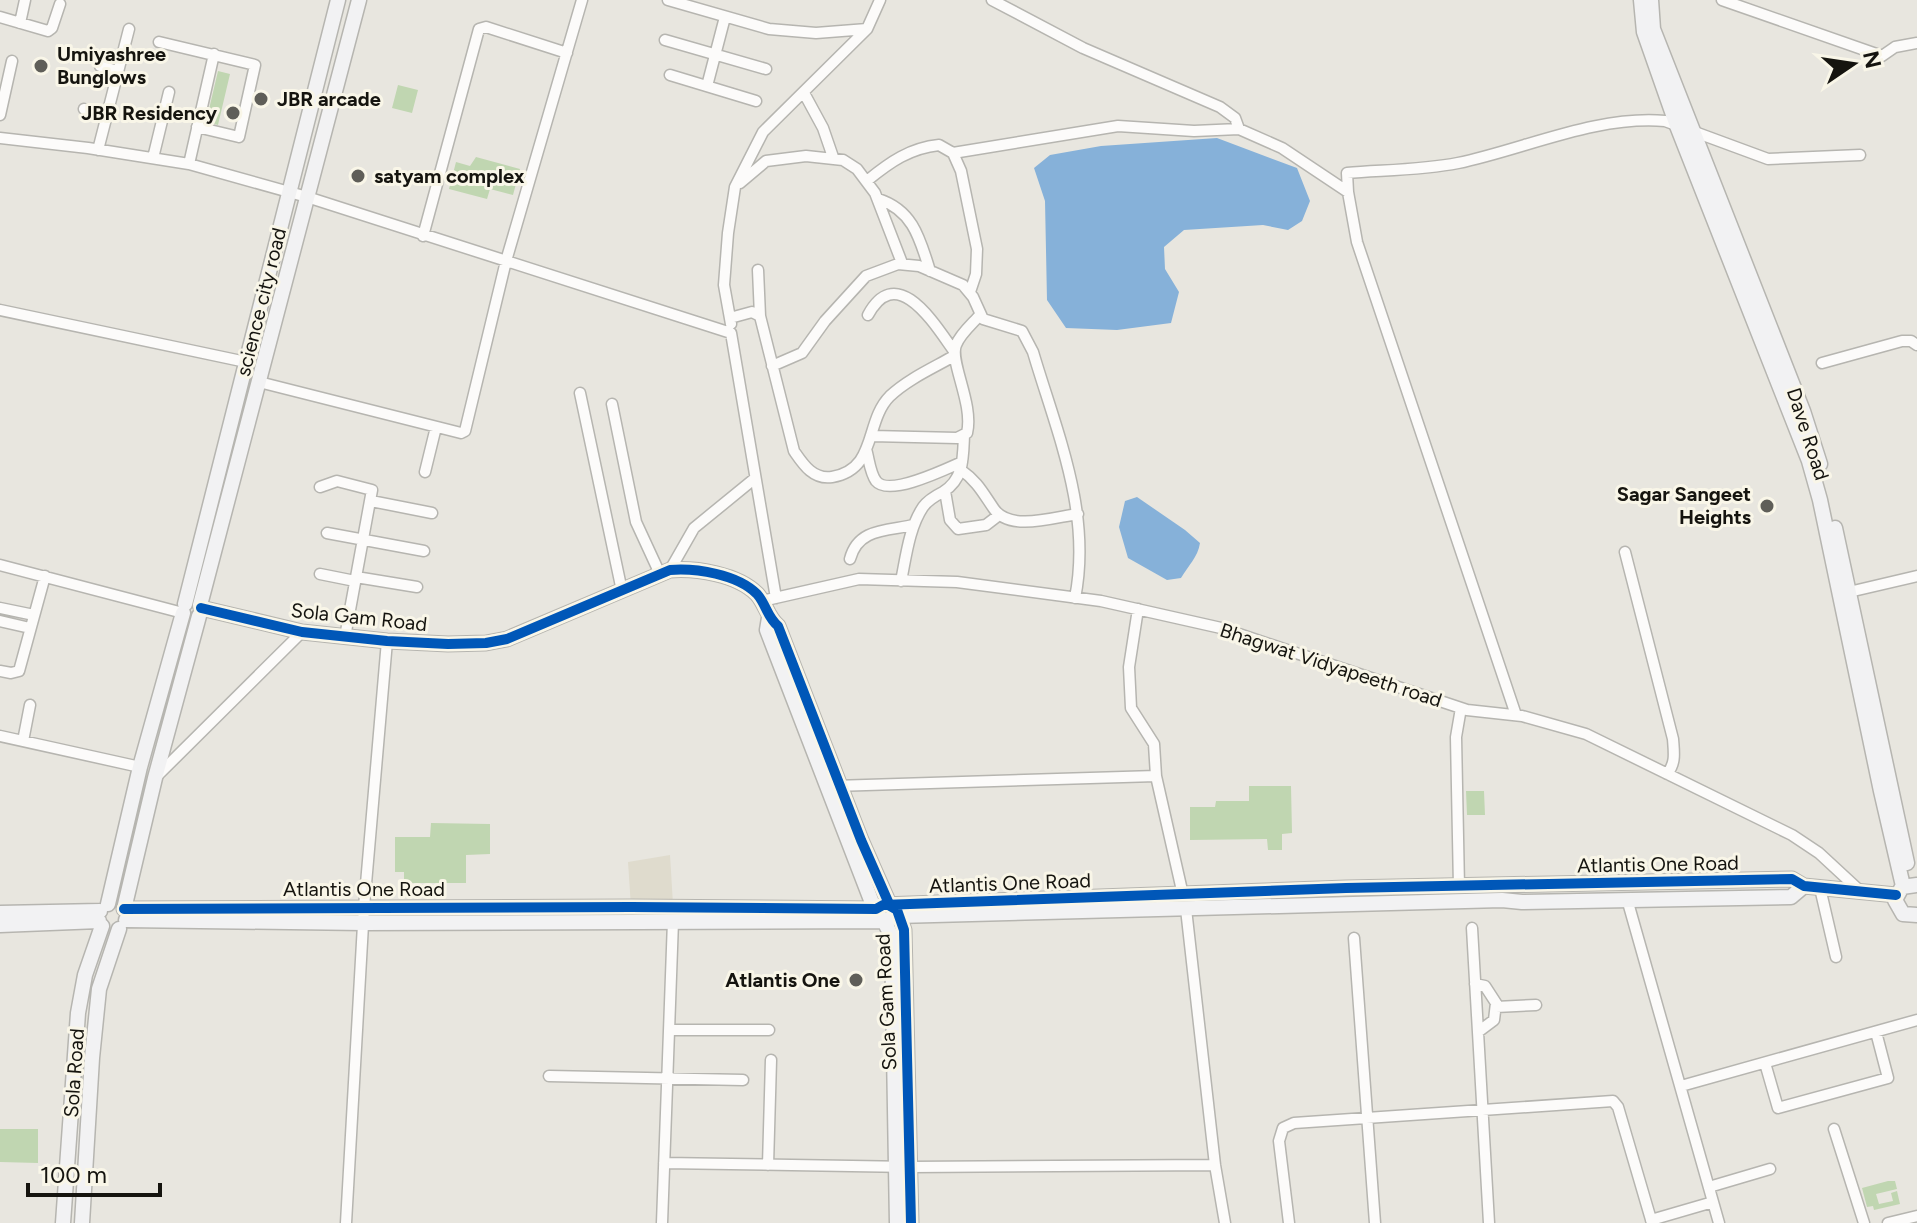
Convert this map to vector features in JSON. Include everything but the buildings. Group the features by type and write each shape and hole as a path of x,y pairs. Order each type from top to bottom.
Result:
{"street":[{"path":"20,23 25,0"},
{"name":"science city road","path":"102,916 184,608 338,0"},
{"name":"Sola Road","path":"82,1223 99,989 123,919 155,778 359,0"},
{"path":"259,382 461,433 465,431 506,261 582,0"},
{"path":"668,0 769,29 840,33 867,29"},
{"path":"769,599 749,428 724,285 735,187 763,132 867,29 880,0"},
{"path":"992,0 1083,48 1220,107 1235,118 1239,129"},
{"path":"1641,0 1644,32 1677,126 1809,461 1820,500 1881,791 1907,887 1899,910 1916,919"},
{"name":"Dave Road","path":"1651,0 1653,29 1803,411 1820,466 1849,592 1907,887"},
{"path":"1722,0 1882,56 1904,43 1917,43"},
{"path":"0,17 51,30 60,4"},
{"path":"707,86 725,17"},
{"path":"423,236 479,29 486,27 567,53"},
{"path":"98,150 129,29"},
{"path":"665,40 766,69"},
{"path":"159,42 255,65 239,137 197,127"},
{"path":"189,164 214,54"},
{"path":"0,115 12,61"},
{"path":"100,66 118,71"},
{"path":"670,75 756,101"},
{"path":"153,158 169,92"},
{"path":"804,93 823,128 833,157"},
{"path":"84,109 108,114"},
{"path":"1516,715 1357,242 1347,173 1458,163 1612,123 1647,119 1665,121 1768,159 1860,155"},
{"path":"953,153 1118,126 1194,131 1239,129 1282,148 1348,192"},
{"path":"0,138 189,164 307,197 731,333"},
{"path":"868,180 891,161 917,149 939,145 953,153 961,171 977,249 976,274 970,292"},
{"path":"735,187 766,161 806,156 833,157 857,169 868,180 902,263"},
{"path":"878,199 893,205 913,224 930,271"},
{"path":"772,366 802,353 825,321 866,276 902,263 963,285 970,292 983,319 1022,331 1038,367 1075,495 1080,561 1075,598"},
{"path":"758,270 760,316 794,451 806,468 826,478 853,470 866,449 878,413 888,397 954,354 959,339 980,315"},
{"path":"868,315 875,302 893,294 903,295 922,308 954,354 968,406 968,430 957,438 872,436"},
{"path":"0,310 246,362"},
{"path":"730,318 752,312 760,316"},
{"path":"1822,363 1902,341 1917,345"},
{"path":"580,393 622,591"},
{"path":"612,404 636,522 665,572"},
{"path":"425,472 436,427"},
{"path":"901,581 914,525 924,505 958,478 964,435"},
{"path":"866,449 873,477 881,485 908,483 962,466"},
{"path":"962,466 977,481 999,515 1024,522 1078,514"},
{"path":"665,572 694,528 754,479"},
{"path":"320,487 337,481 370,488 373,493 345,637"},
{"path":"945,491 951,524 958,529 986,525 999,515"},
{"path":"371,501 432,513"},
{"path":"850,559 859,539 914,525"},
{"path":"327,533 424,551"},
{"path":"1625,552 1673,739 1673,767 1667,774"},
{"path":"0,565 184,608"},
{"path":"665,572 685,569 726,578 769,599"},
{"name":"Sola Gam Road","path":"184,608 193,600 200,610 302,632 345,637 448,644 497,642 665,572"},
{"path":"320,574 417,587"},
{"path":"0,671 19,671 45,576"},
{"path":"1849,592 1917,576"},
{"name":"Bhagwat Vidyapeeth road","path":"769,599 859,579 957,582 1075,598 1221,628 1461,708 1516,715 1586,734 1792,835 1819,853 1859,890"},
{"name":"Sola Gam Road","path":"769,599 767,630 887,913 904,930 904,1167 897,1223"},
{"path":"0,608 34,615"},
{"path":"1138,609 1129,667 1131,708 1154,744 1156,776 1185,902 1215,1165 1225,1223"},
{"path":"0,621 30,628"},
{"path":"155,778 302,632"},
{"path":"346,1223 364,907 387,641"},
{"path":"23,741 30,705"},
{"path":"1459,887 1456,737 1461,708"},
{"path":"0,736 140,767"},
{"path":"834,786 1156,776"},
{"name":"Atlantis One Road","path":"123,919 363,923 673,921 1185,902 1459,887 1792,879 1804,886 1820,888 1859,890 1907,887"},
{"name":"Atlantis One Road","path":"1185,902 1522,902 1791,897 1804,886"},
{"path":"1820,888 1836,957"},
{"path":"1627,899 1719,1223"},
{"path":"0,925 102,916 117,903 123,919 110,930 102,916"},
{"name":"Atlantis One Road","path":"123,919 364,907 887,913"},
{"path":"0,913 102,916"},
{"name":"Sola Road","path":"63,1223 78,1013 102,916"},
{"path":"662,1223 673,921"},
{"path":"1472,928 1489,1223"},
{"path":"1354,938 1375,1223"},
{"path":"1475,984 1485,986 1492,994 1496,1007 1494,1020 1478,1032"},
{"path":"1496,1007 1536,1005"},
{"path":"1681,1086 1917,1020"},
{"path":"669,1030 769,1030"},
{"path":"1765,1063 1778,1108 1888,1078 1876,1032"},
{"path":"768,1165 771,1060"},
{"path":"549,1076 743,1080"},
{"path":"1289,1223 1279,1141 1283,1128 1294,1123 1613,1101 1618,1107 1651,1221 1713,1202"},
{"path":"1834,1129 1864,1223"},
{"path":"664,1163 904,1167 1215,1165"},
{"name":"Sola Gam Road","path":"904,1167 911,1223"},
{"path":"1709,1187 1770,1169"},
{"path":"1888,1223 1917,1216"}],"shaded area":[{"path":"670,855 673,904 631,907 628,862"}],"green space":[{"path":"218,71 230,74 218,125 206,122"},
{"path":"398,85 418,90 412,113 392,108"},
{"path":"476,157 520,169 513,195 490,189 487,199 449,189 456,162 470,166"},
{"path":"1249,786 1291,786 1292,833 1282,834 1282,850 1268,850 1267,839 1190,840 1190,807 1215,807 1216,801 1249,801"},
{"path":"1466,791 1484,791 1485,815 1467,815"},
{"path":"431,823 490,824 490,854 466,855 466,883 404,883 404,872 395,872 395,837 430,837"},
{"path":"0,1129 38,1129 38,1163 0,1162"},
{"path":"1895,1181 1897,1189 1876,1194 1879,1204 1893,1201 1891,1193 1897,1191 1900,1204 1874,1210 1873,1206 1867,1207 1862,1188"}],"water":[{"path":"1217,138 1297,168 1310,201 1302,221 1288,230 1263,225 1184,230 1164,247 1165,269 1179,292 1171,323 1117,330 1066,328 1047,300 1045,201 1034,168 1050,155 1101,146"},
{"path":"1137,497 1200,543 1181,578 1167,580 1128,558 1119,527 1125,501"}],"cycle path":[{"path":"201,608 302,632 387,641 486,643 507,639 670,570 716,574 749,587 778,626 861,840 904,930 911,1223"},
{"path":"124,909 876,909 883,905 1346,888 1792,879 1804,886 1896,895"}],"place":[{"name":"Umiyashree Bunglows","path":"41,66"},
{"name":"JBR arcade","path":"261,99"},
{"name":"JBR Residency","path":"233,113"},
{"name":"satyam complex","path":"358,176"},
{"name":"Sagar Sangeet Heights","path":"1767,506"},
{"name":"Atlantis One","path":"856,980"}]}
